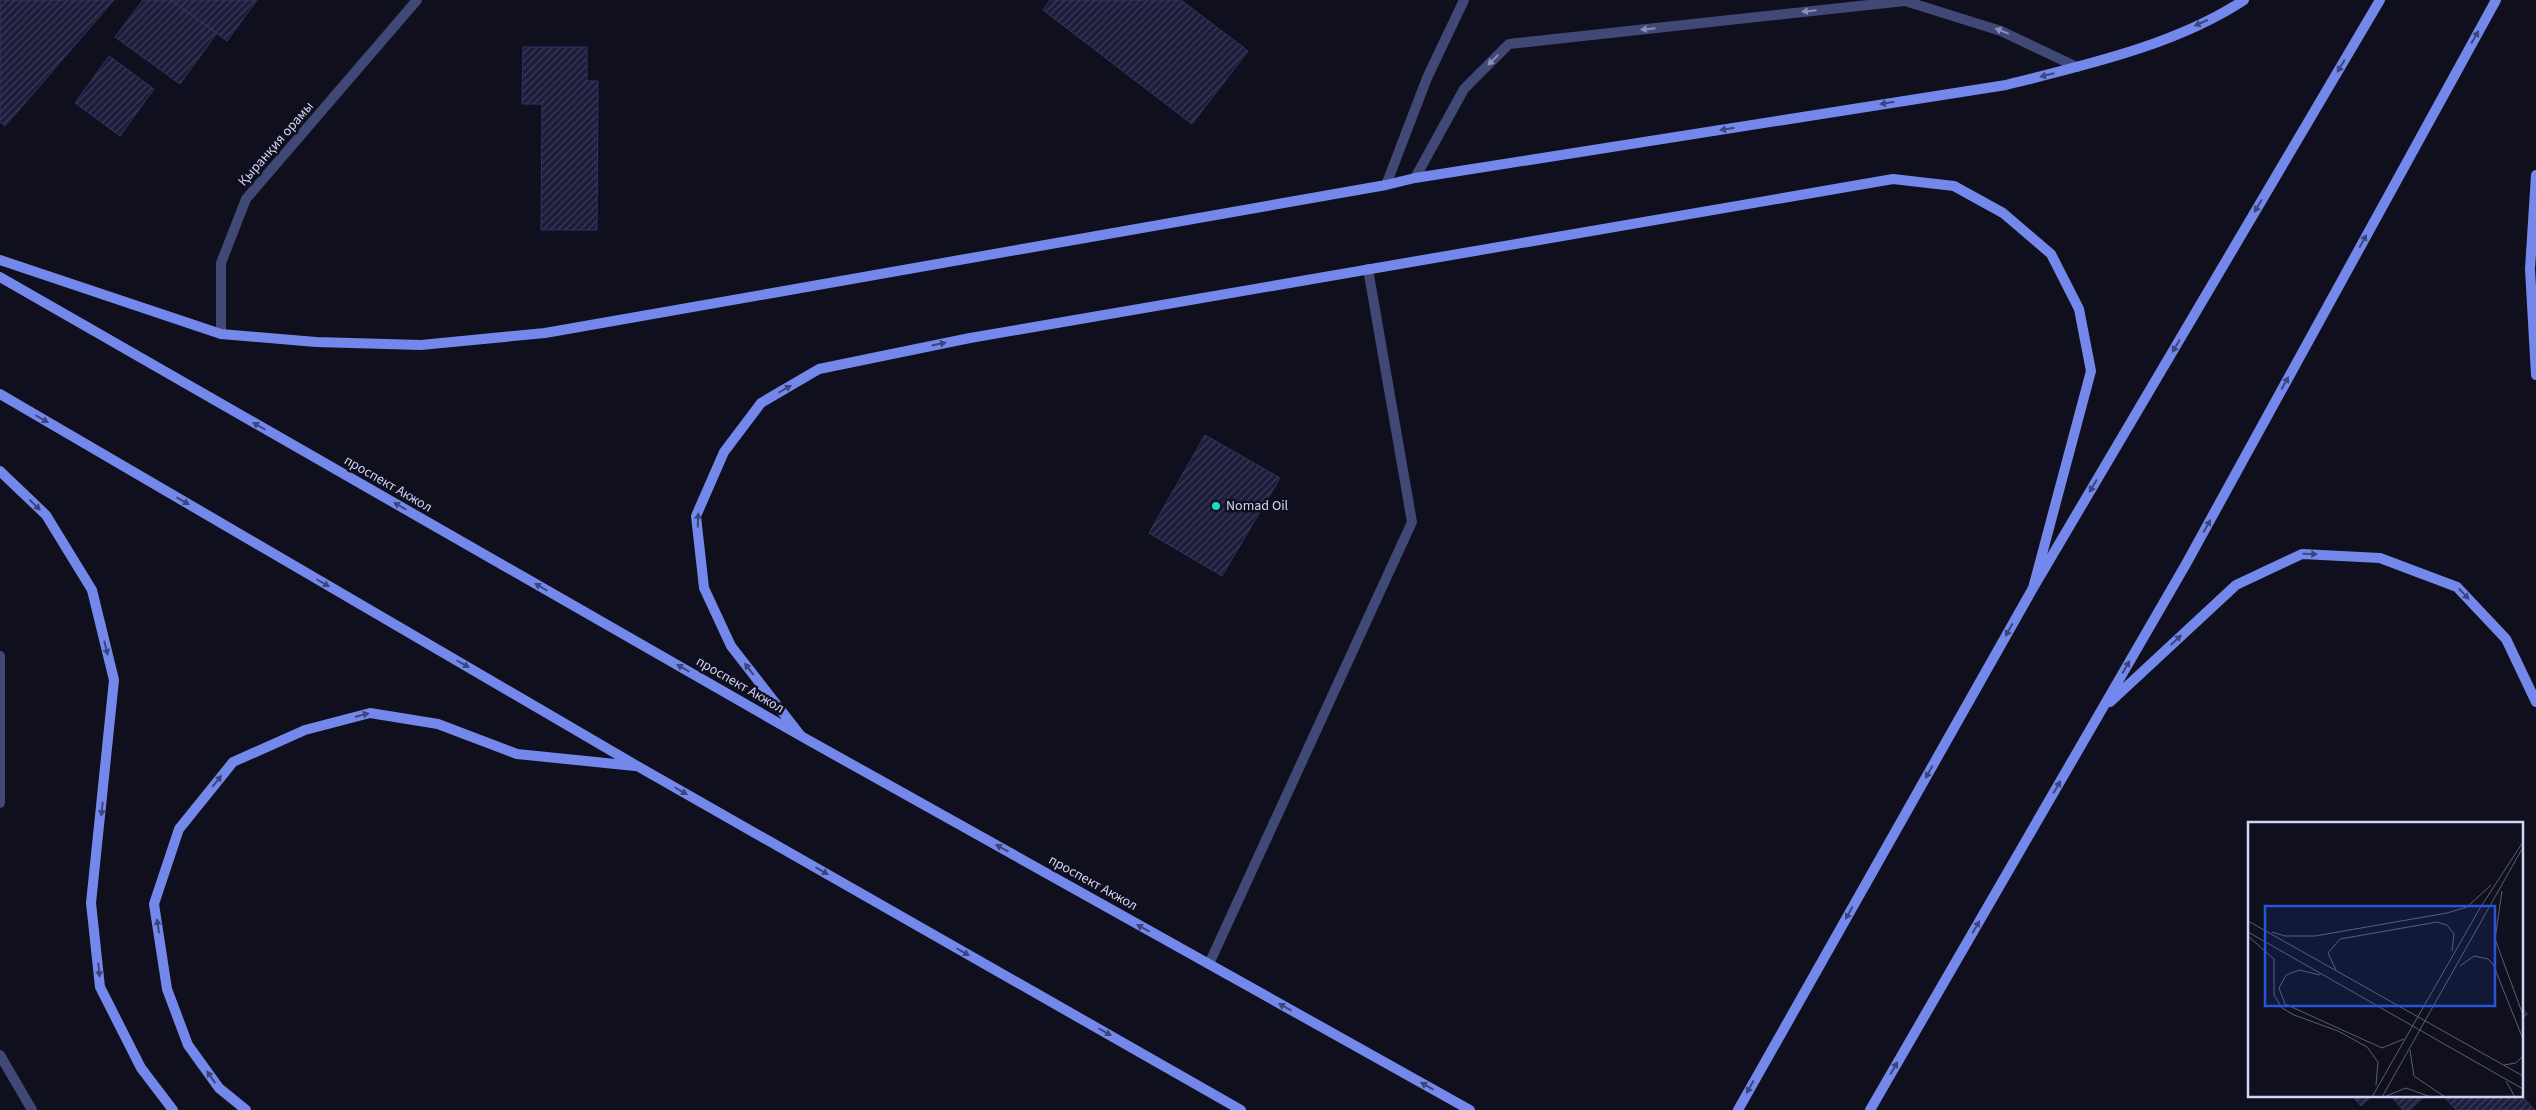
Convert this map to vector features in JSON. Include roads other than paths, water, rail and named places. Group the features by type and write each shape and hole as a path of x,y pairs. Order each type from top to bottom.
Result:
{"main road":[{"path":"0,260 220,334 316,342 421,345 545,333 1386,185 1415,178 2006,85 2077,67 2168,37 2226,12 2244,0"},
{"path":"1738,1110 2033,588 2380,0"},
{"path":"1870,1110 2186,564 2496,0"},
{"path":"2536,175 2530,270 2536,375"},
{"path":"801,736 731,646 704,588 696,516 724,452 761,403 819,369 889,354 1893,179 1954,186 2003,213 2051,254 2079,309 2091,371 2033,588"},
{"name":"проспект Акжол","path":"0,277 801,736 1470,1110"},
{"path":"0,394 639,767 1241,1110"},
{"path":"0,471 46,515 92,590 114,680 91,903 100,987 141,1068 173,1110"},
{"path":"2102,709 2236,584 2302,554 2380,558 2457,587 2506,638 2536,702"},
{"path":"246,1110 219,1088 188,1045 167,989 154,904 179,830 233,762 305,730 370,713 438,724 517,754 639,767"}],"street":[{"name":"Қыранқия орамы","path":"220,334 220,263 246,199 417,0"},
{"path":"1386,185 1427,78 1464,0"},
{"path":"1415,178 1464,89 1509,44 1905,1 2001,31 2077,67"},
{"path":"1209,964 1412,522 1368,270"},
{"path":"0,656 0,803"},
{"path":"0,1055 32,1110"}],"place":[{"name":"Nomad Oil","path":"1216,506"}]}
